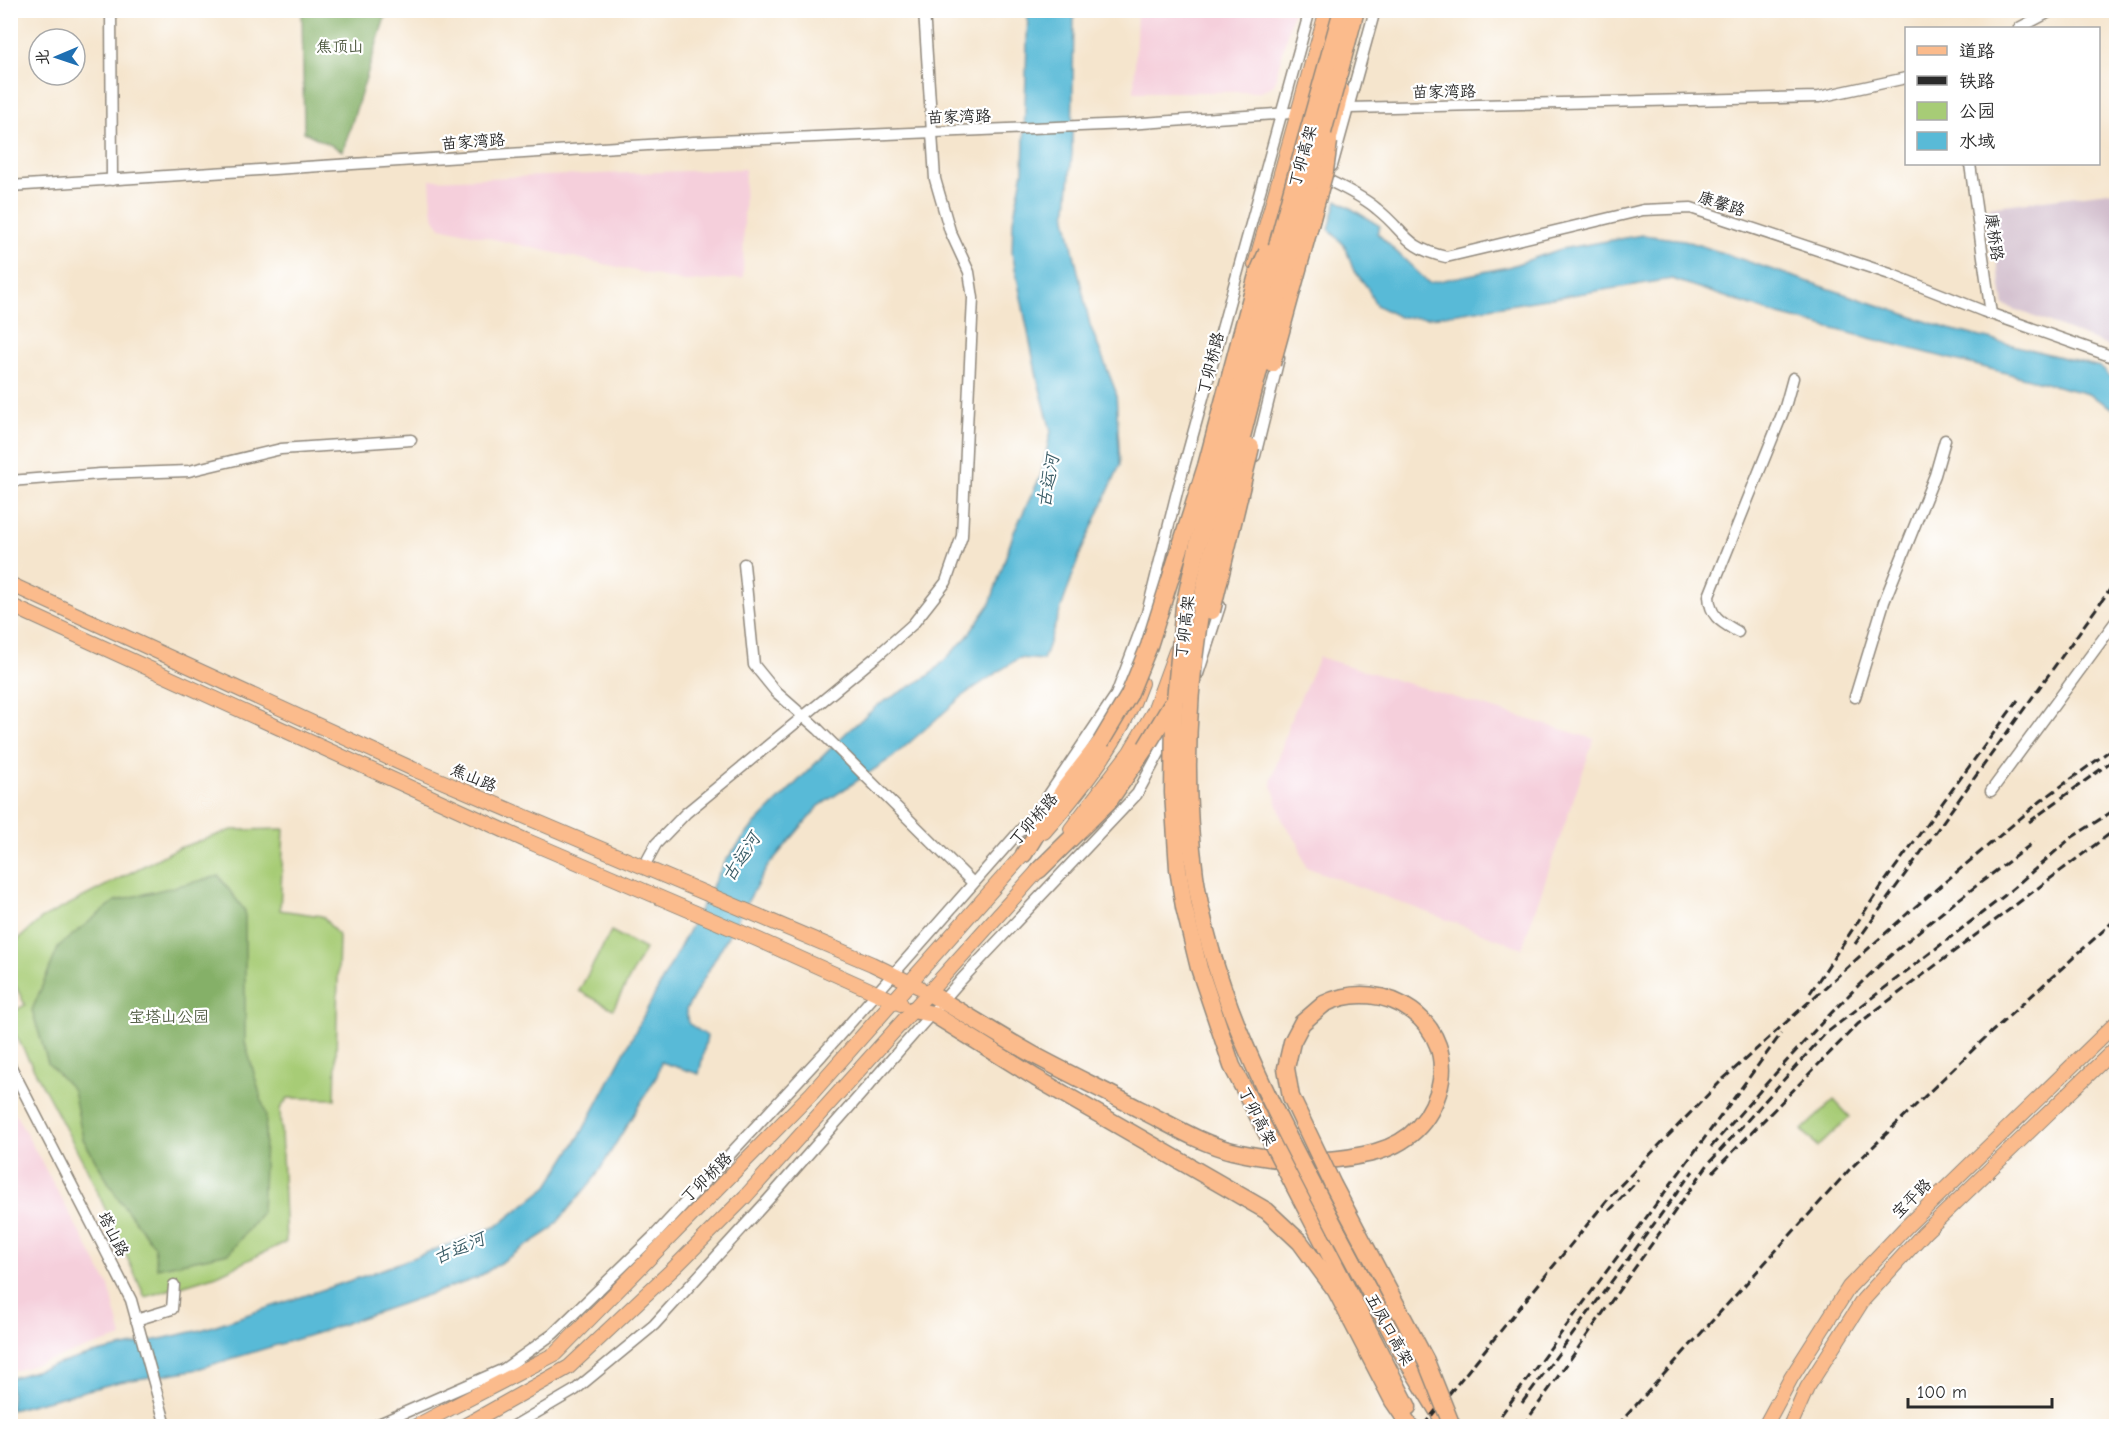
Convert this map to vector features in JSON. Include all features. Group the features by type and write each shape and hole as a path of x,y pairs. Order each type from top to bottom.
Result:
{"highway":[{"name":"丁卯高架","path":"1336,1229 1251,1058 1217,969 1196,876 1190,804 1191,705 1207,545 1291,193 1342,10"},
{"name":"丁卯高架","path":"1319,1234 1233,1066 1214,1016 1184,907 1175,832 1174,710 1184,606 1207,545 1356,10"},
{"path":"1040,870 1109,801 1176,699 1204,641 1262,400 1325,171 1338,79"},
{"path":"1024,855 1065,788 1101,742 1129,694 1149,646 1206,466 1257,275 1291,193"},
{"path":"927,992 939,1008 1036,1078 1267,1211 1300,1242 1336,1291 1393,1401 1410,1426"},
{"path":"912,1010 939,1008 1194,1137 1231,1151 1278,1158 1336,1160 1380,1152 1402,1143 1420,1127 1433,1106 1441,1082 1440,1058 1434,1036 1422,1020 1403,1005 1381,996 1362,993 1342,995 1324,1005 1302,1023 1292,1042 1287,1068 1291,1097 1332,1185 1426,1361 1450,1426"},
{"name":"五凤口高架","path":"1336,1229 1404,1356 1450,1426"},
{"name":"五凤口高架","path":"1319,1234 1417,1426"}],"main road":[{"name":"丁卯桥路","path":"416,1426 555,1354 812,1093 1072,800 1108,752 1132,711 1161,628 1235,334 1300,112 1327,10"},
{"path":"464,1426 560,1372 577,1359 745,1197 927,992 1040,870 1124,760 1154,711 1179,643 1343,109 1347,61 1362,10"},
{"name":"焦山路","path":"10,584 413,769 893,974 927,992"},
{"path":"10,605 667,902 877,992 912,1010"},
{"name":"宝平路","path":"1765,1426 1791,1378 1849,1287 1907,1226 2116,1023"},
{"name":"宝平路","path":"1790,1426 1807,1388 1863,1300 1924,1233 2116,1048"}],"street":[{"path":"111,10 112,180"},
{"path":"644,868 656,844 686,813 913,624 946,582 962,536 973,298 969,272 950,231 935,179 924,10"},
{"path":"374,1426 504,1369 554,1334 656,1234 877,992 1040,808 1116,695 1147,613 1177,492 1310,10"},
{"path":"514,1426 575,1390 654,1325 939,1008 961,980 1137,794 1194,688 1224,593 1290,313 1328,180 1343,109 1375,10"},
{"path":"2021,27 2053,10"},
{"name":"苗家湾路","path":"10,186 694,142 1073,126 1282,112 1819,97 1905,78"},
{"name":"康桥路","path":"1970,165 1991,314"},
{"name":"康馨路","path":"1328,180 1367,201 1380,211 1408,242 1426,253 1446,257 1643,210 1691,208 1890,274 1991,314 2116,358"},
{"path":"1738,632 1717,619 1710,609 1709,596 1785,406 1793,378"},
{"path":"10,481 100,474 189,471 281,448 411,440"},
{"path":"1854,697 1884,602 1935,475 1945,440"},
{"path":"744,564 754,665 776,692 872,782 973,883"},
{"path":"1991,790 2116,621"},
{"name":"塔山路","path":"10,1065 131,1300 166,1426"},
{"path":"136,1320 171,1309 174,1285"}],"shaded area":[{"path":"1137,11 1293,11 1274,85 1261,92 1134,92"},
{"path":"745,169 743,278 685,282 440,227 434,218 432,209 430,180"},
{"path":"2116,191 2116,349 2004,305 1988,207"},
{"path":"1319,657 1594,739 1522,948 1306,867 1298,843 1283,822 1271,782 1290,721"},
{"path":"10,1104 109,1286 122,1337 11,1372"}],"green space":[{"name":"焦顶山","path":"302,11 387,11 343,151 304,132"},
{"name":"宝塔山公园","path":"284,829 280,910 322,916 339,936 335,1099 288,1098 280,1109 286,1242 217,1275 145,1297 87,1169 11,1026 11,1013 25,1005 11,976 11,946 41,919 176,849 232,830"},
{"name":"宝塔山公园","path":"219,876 245,911 245,1042 266,1115 262,1212 229,1253 157,1268 154,1246 117,1197 83,1139 73,1090 48,1063 32,1010 59,946 115,901"},
{"path":"611,931 645,949 613,1009 579,991"},
{"path":"1834,1100 1850,1117 1818,1147 1802,1130"}],"water":[{"name":"古运河","path":"1028,11 1074,11 1072,153 1066,218 1090,325 1116,392 1120,465 1080,554 1043,660 1019,658 965,694 893,757 819,806 768,866 686,1010 688,1023 707,1036 699,1074 661,1062 657,1076 596,1176 551,1230 477,1278 320,1332 194,1370 119,1382 11,1410 11,1378 88,1355 201,1330 367,1275 497,1226 548,1186 582,1132 726,860 753,826 847,732 878,705 930,675 967,637 990,604 1014,532 1041,475 1051,431 1037,377 1012,253 1013,220 1023,171"},
{"path":"1337,200 1380,226 1377,233 1429,283 1508,267 1561,249 1642,235 1684,240 1949,329 2100,367 2116,382 2116,410 2088,394 1779,315 1672,279 1426,318 1399,317 1376,305 1367,287 1353,269 1345,246 1329,229"}],"railway":[{"path":"1855,944 2116,581"},
{"path":"1810,993 1883,884 2018,700"},
{"path":"1423,1426 1613,1193 1722,1080 1908,913 2041,801 2116,746"},
{"path":"2029,822 2116,758"},
{"path":"1523,1426 1709,1163 1825,1034 2004,896 2071,838 2116,809"},
{"path":"1713,1172 1858,1024 2116,829"},
{"path":"1711,1147 1802,1044 1880,965 1945,910 2034,842"},
{"path":"1617,1426 1850,1169 1985,1038 2116,919"},
{"path":"1493,1426 1781,1034"},
{"path":"1522,1403 1693,1171"},
{"path":"1609,1211 1638,1180"}]}
